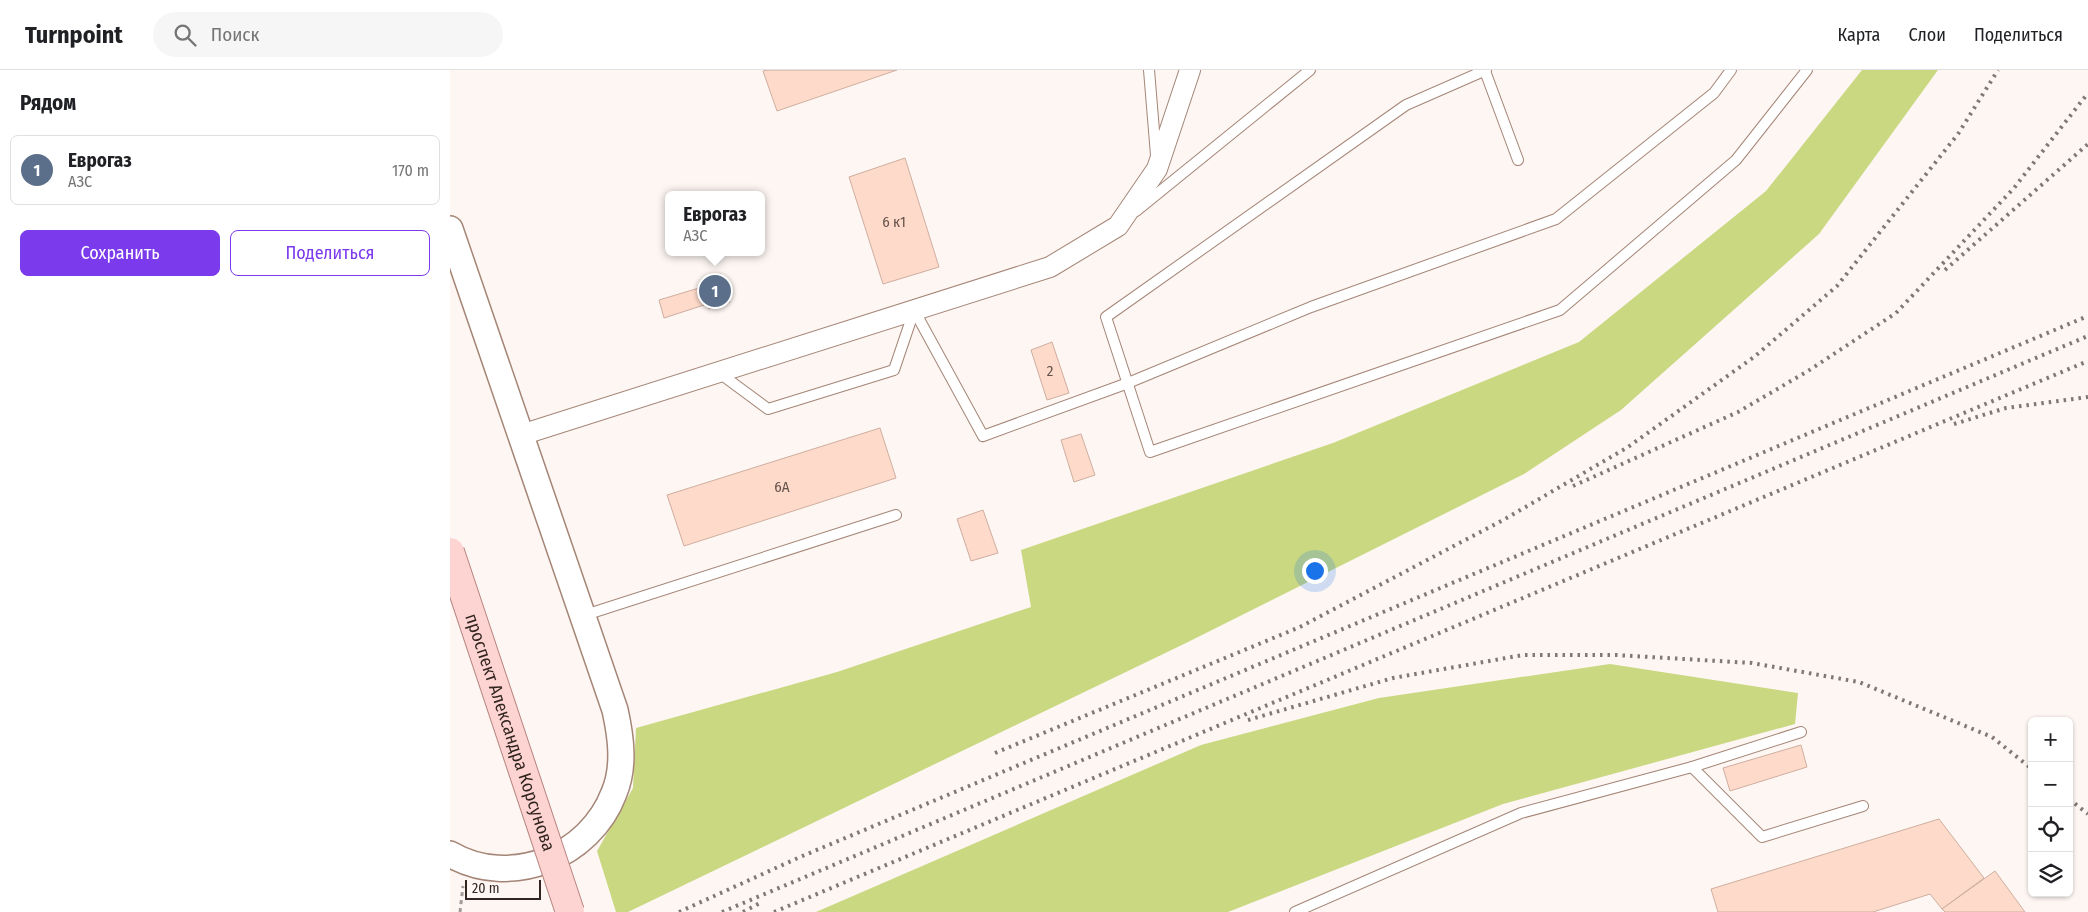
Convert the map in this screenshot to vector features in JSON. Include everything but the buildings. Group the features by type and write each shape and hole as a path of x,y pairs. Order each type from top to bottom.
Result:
{"main road":[{"name":"проспект Александра Корсунова","path":"450,552 570,912"}],"street":[{"path":"521,435 1050,267 1118,226 1157,169 1190,70"},
{"path":"450,229 614,710 621,736 621,763 615,792 594,828 566,852 535,864 512,868 487,867 465,862 450,854"}],"lane":[{"path":"1149,70 1157,169"},
{"path":"1118,226 1310,70"},
{"path":"1518,160 1485,70 1406,106 1106,317 1150,452 1560,310 1736,160 1807,70"},
{"path":"914,310 983,436 1128,383 1311,307 1556,219 1714,93 1731,70"},
{"path":"718,372 768,409 894,370 914,310"},
{"path":"582,616 896,515"},
{"path":"1295,912 1521,813 1692,767 1801,732"},
{"path":"1692,767 1762,837 1863,806"}],"green space":[{"path":"1862,70 1938,70 1819,234 1621,410 1524,474 1186,643 628,912 616,912 597,851 633,788 636,728 837,672 1031,607 1021,550 1333,443 1579,342 1766,191"},
{"path":"1610,664 1798,693 1795,724 1503,804 1228,912 816,912 1201,745 1379,698"}],"railway":[{"path":"995,753 1300,627 1505,519 1628,447 1754,357 1837,286 1958,134 1998,70"},
{"path":"1573,486 1738,412 1808,371 1896,313 2014,188 2088,93"},
{"path":"1945,270 2088,144"},
{"path":"679,912 800,857 2088,316"},
{"path":"722,912 2088,336"},
{"path":"774,912 2088,361"},
{"path":"1954,424 2006,408 2088,397"},
{"path":"1248,720 1393,678 1523,655 1616,655 1752,663 1859,682 1992,737 2028,766"},
{"path":"2073,802 2088,814"},
{"path":"743,912 760,903"}],"place":[{"name":"Еврогаз","path":"715,291"}]}
